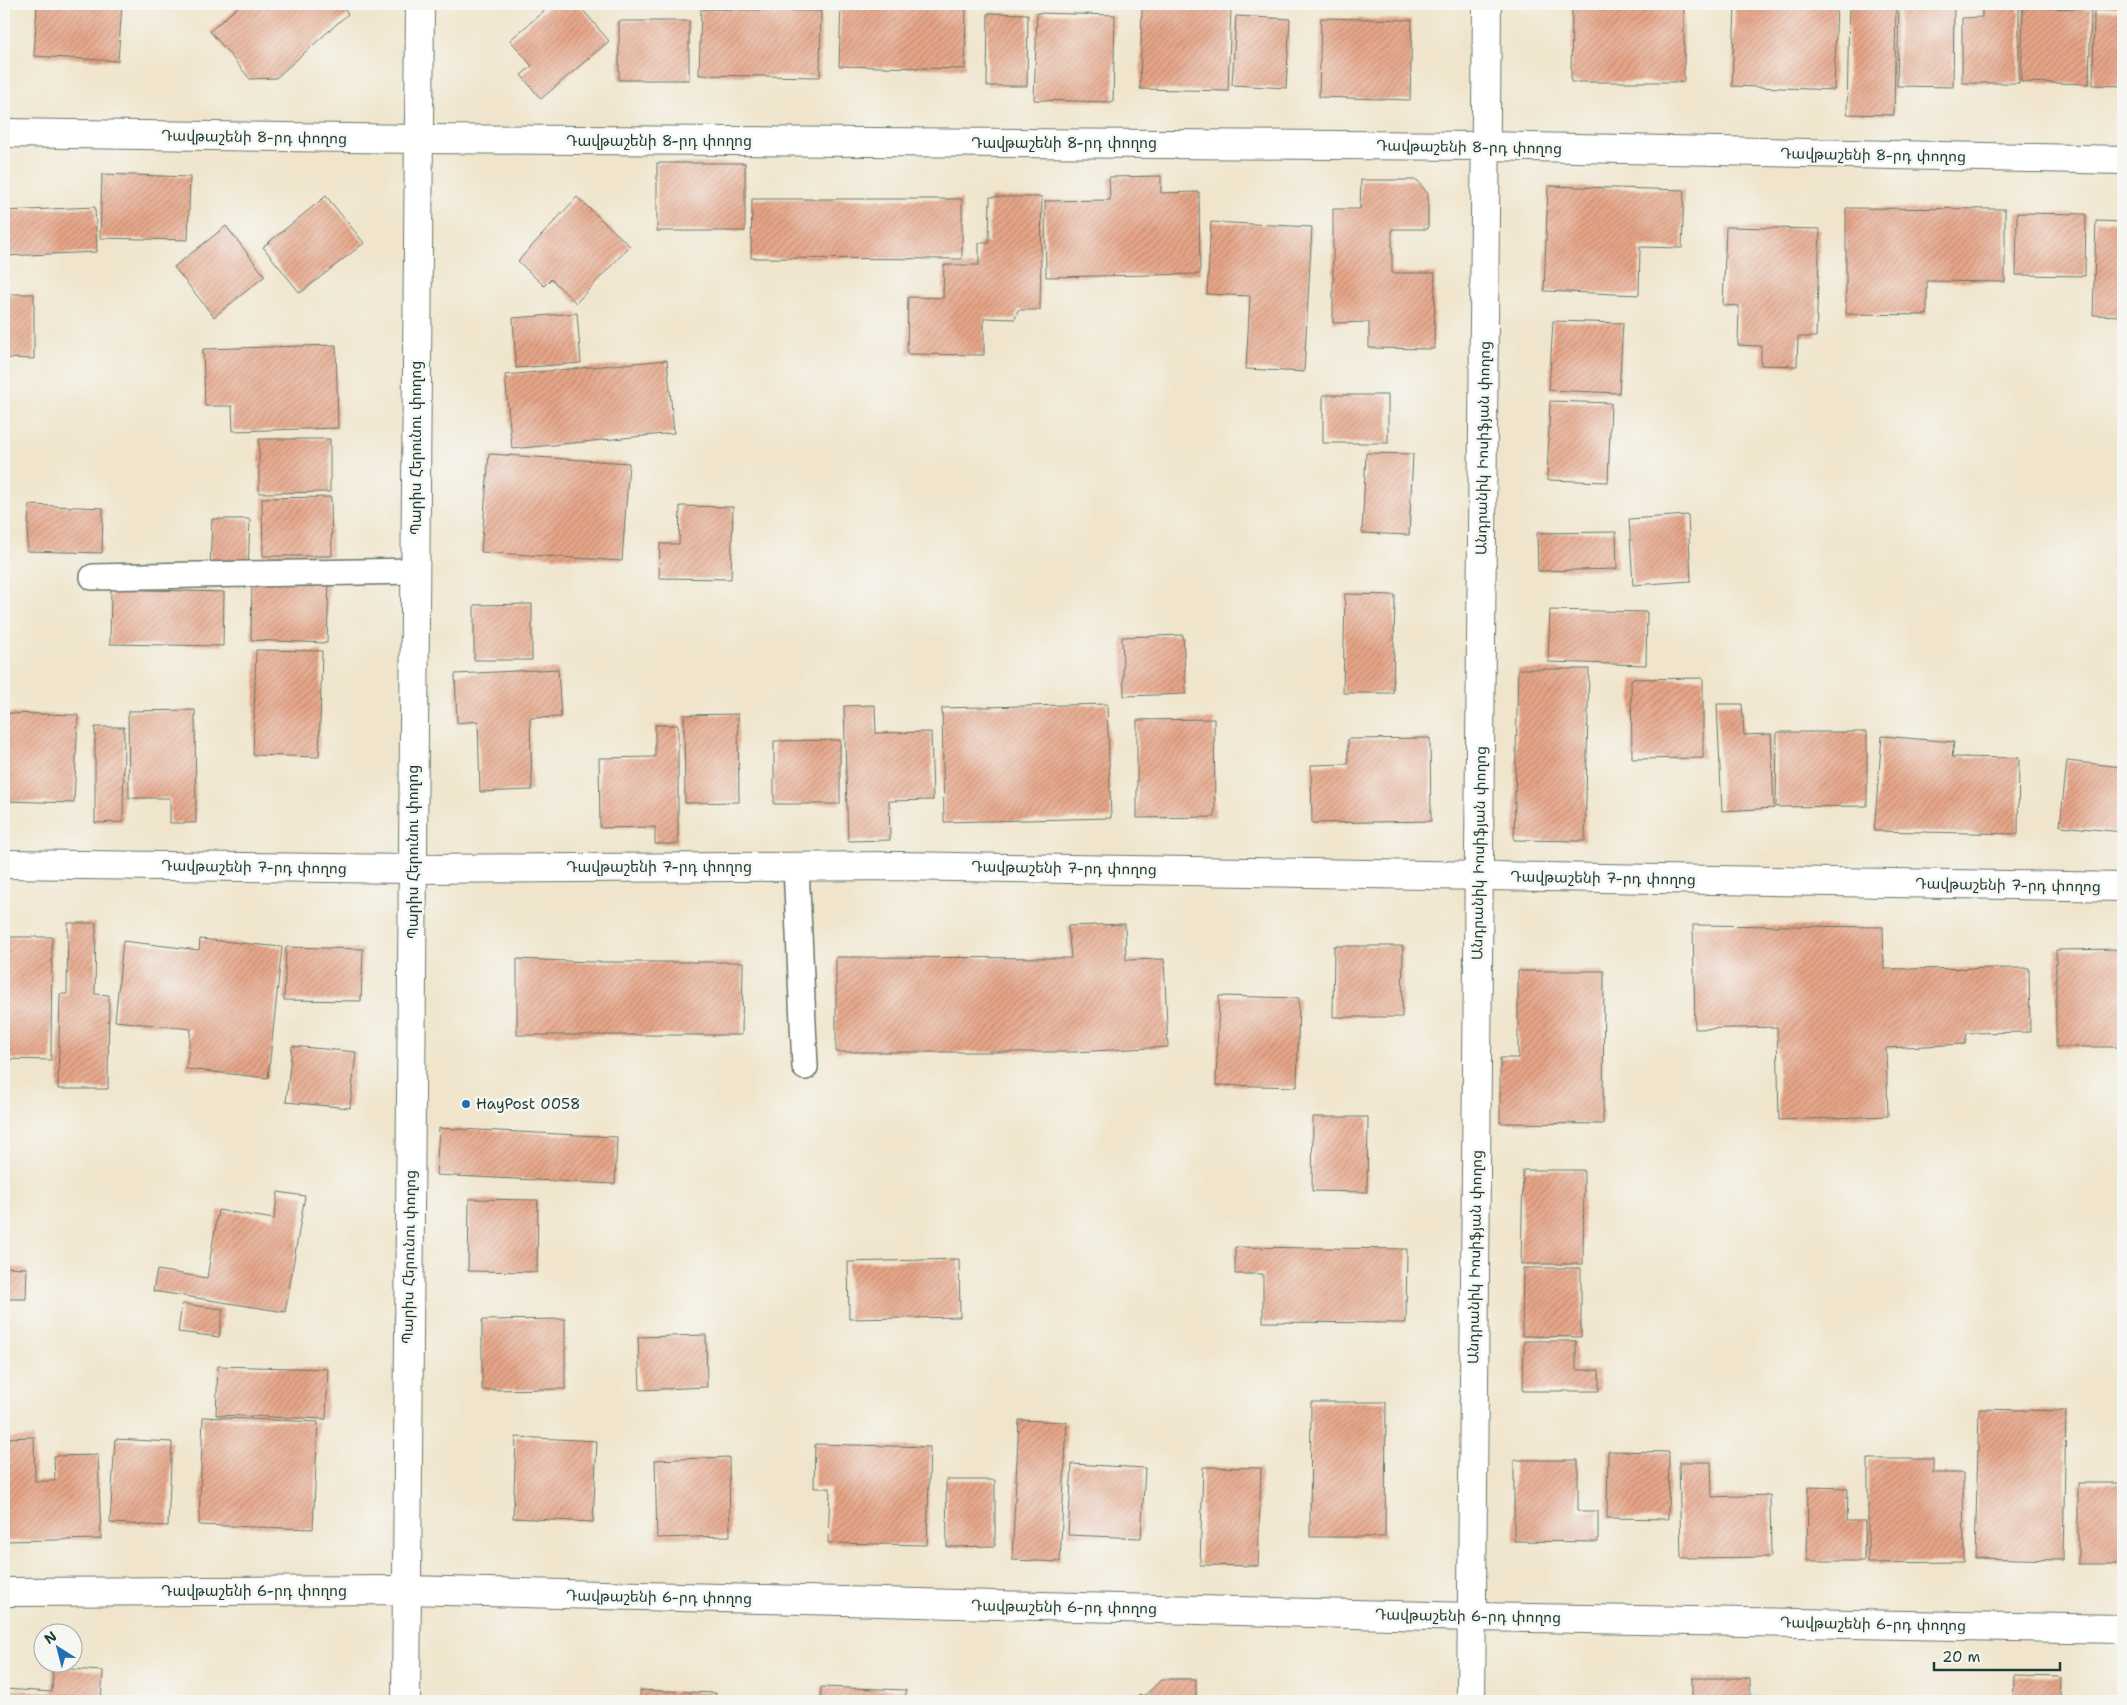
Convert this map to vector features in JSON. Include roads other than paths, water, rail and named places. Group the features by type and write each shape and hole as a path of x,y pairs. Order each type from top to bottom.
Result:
{"street":[{"name":"Պարիս Հերունու փողոց","path":"406,1701 420,4"},
{"name":"Անդրանիկ Իոսիֆյան փողոց","path":"1471,1701 1487,4"},
{"name":"Դավթաշենի 8-րդ փողոց","path":"4,133 418,139 1486,146 2123,160"},
{"name":"Դավթաշենի 7-րդ փողոց","path":"4,864 412,869 919,866 2123,887"},
{"name":"Դավթաշենի 6-րդ փողոց","path":"4,1592 407,1590 1472,1617 2123,1629"}],"lane":[{"path":"94,577 415,571"},
{"path":"796,866 805,1068"}],"place":[{"name":"HayPost 0058","path":"466,1104"}]}
